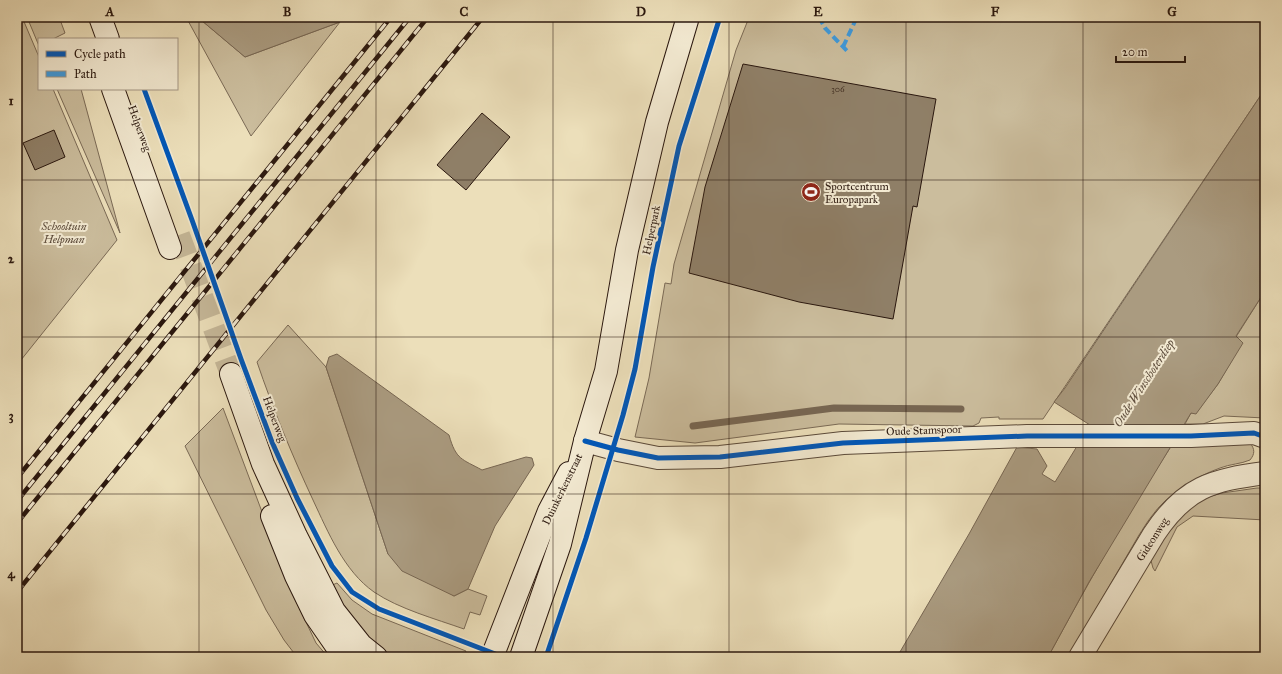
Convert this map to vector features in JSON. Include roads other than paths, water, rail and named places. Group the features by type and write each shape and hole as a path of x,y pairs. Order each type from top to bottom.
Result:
{"street":[{"path":"87,17 95,38"},
{"path":"100,17 108,38"},
{"name":"Helperpark","path":"585,441 606,371 627,250 657,122 688,17"},
{"name":"Helperweg","path":"113,90 175,242 126,90"},
{"path":"344,657 315,615 296,576 225,379 296,536 334,611 361,645 376,657"},
{"name":"Oude Stamspoor","path":"585,441 618,450 658,458 720,457 844,443 1027,436 1191,436 1254,433 1265,437"},
{"name":"Duinkerkenstraat","path":"492,657 549,510 585,441"},
{"name":"Duinkerkenstraat","path":"521,657 560,544 585,441"},
{"name":"Gideonweg","path":"1080,657 1154,534 1174,507 1201,488 1216,482 1232,477 1265,473"}],"water":[{"path":"199,17 344,17 340,22 245,57"},
{"name":"Oude Winschoterdiep","path":"1265,89 1265,291 1236,336 1243,343 1218,384 1196,414 1191,413 1089,582 1048,657 897,657 969,534 1017,447 1037,449 1047,466 1042,474 1055,482 1090,425 1054,402 1065,388"},
{"path":"337,354 449,435 457,454 465,461 482,470 526,457 532,458 534,465 495,526 468,589 454,596 402,571 388,554 326,367 329,357"}],"waterway":[{"path":"693,426 834,408 961,409"}],"tunnel":[{"path":"179,235 231,374"}],"railway":[{"path":"17,478 391,17"},
{"path":"17,501 410,17"},
{"path":"17,523 428,17"},
{"path":"17,592 483,17"}],"place":[{"name":"Sportcentrum Europapark","path":"811,192"}],"park label":[{"name":"Schooltuin Helpman","path":"64,232"}]}
